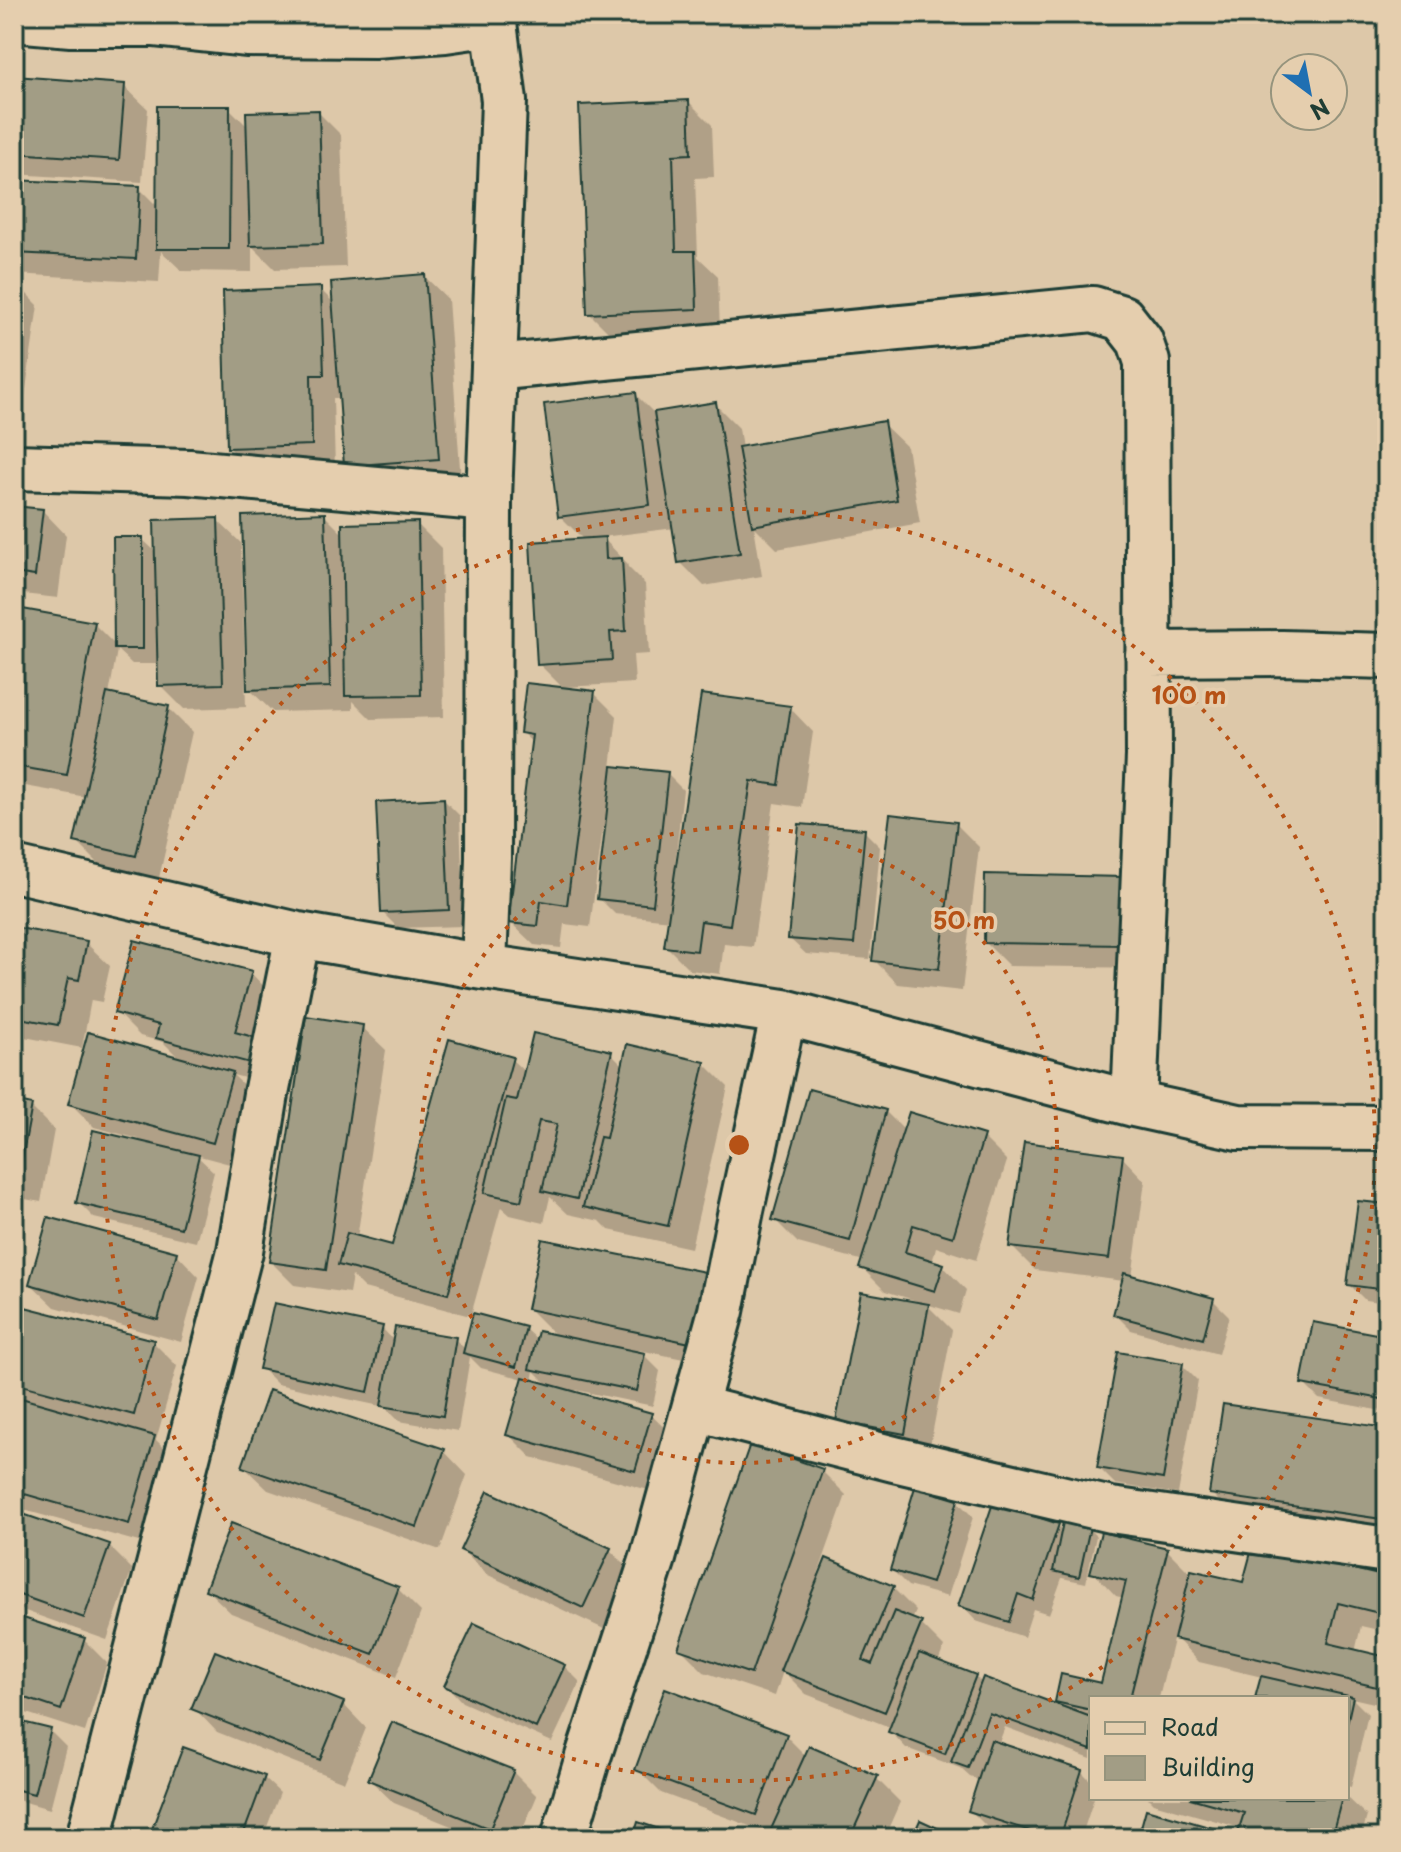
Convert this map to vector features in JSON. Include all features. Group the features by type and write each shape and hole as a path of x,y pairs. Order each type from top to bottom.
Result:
{"street":[{"path":"14,19 71,24 153,24 246,34 374,35 445,30 492,18 504,101 489,499 488,858 484,967"},
{"path":"494,368 1093,309 1122,318 1140,341 1147,362 1149,756 1134,1104"},
{"path":"14,467 189,472 489,499"},
{"path":"1148,654 1387,656"},
{"path":"14,869 298,935 484,967 784,1012 1134,1104 1238,1127 1387,1128"},
{"path":"89,1838 240,1251 266,1094 298,935"},
{"path":"564,1838 653,1558 696,1408 721,1311 784,1012"},
{"path":"696,1408 1111,1510 1387,1550"}],"building":[{"path":"14,76 125,84 119,160 14,153"},
{"path":"689,100 691,154 673,155 676,251 695,251 697,309 587,314 579,105"},
{"path":"157,106 230,106 229,249 156,249"},
{"path":"319,110 323,244 250,246 246,112"},
{"path":"14,180 140,186 136,259 14,253"},
{"path":"425,274 439,459 344,466 331,282"},
{"path":"321,287 324,375 311,375 312,445 227,448 223,291"},
{"path":"636,392 650,505 558,517 544,404"},
{"path":"716,402 740,553 678,563 654,412"},
{"path":"884,421 897,500 752,526 738,447"},
{"path":"14,506 43,509 35,576 14,573"},
{"path":"325,513 330,687 247,690 242,516"},
{"path":"218,518 223,684 158,686 154,520"},
{"path":"418,522 421,695 345,696 342,524"},
{"path":"113,537 143,537 143,649 114,649"},
{"path":"605,537 606,559 622,558 626,631 610,632 612,660 537,665 530,542"},
{"path":"17,608 95,622 67,775 14,766 14,622"},
{"path":"526,683 595,691 567,905 541,901 538,926 508,923 532,735 520,733"},
{"path":"107,693 169,706 136,856 74,842"},
{"path":"701,694 791,706 779,785 751,781 730,925 701,921 697,951 664,947"},
{"path":"612,766 668,772 653,905 597,899"},
{"path":"444,798 449,910 381,913 376,802"},
{"path":"890,814 957,822 939,969 872,961"},
{"path":"799,824 865,829 854,944 788,939"},
{"path":"985,874 1125,877 1124,945 984,943"},
{"path":"14,927 87,941 79,980 68,978 58,1025 14,1017"},
{"path":"134,940 252,971 235,1032 272,1042 265,1067 156,1038 159,1025 114,1013"},
{"path":"306,1016 363,1025 326,1270 269,1262"},
{"path":"88,1032 233,1072 213,1143 68,1104"},
{"path":"533,1033 612,1051 577,1199 542,1191 557,1124 539,1121 521,1201 484,1193 506,1098 517,1100"},
{"path":"449,1039 513,1057 448,1294 338,1265 347,1233 392,1245"},
{"path":"627,1044 705,1062 668,1226 583,1207 600,1137 606,1138"},
{"path":"809,1089 886,1110 850,1241 772,1220"},
{"path":"14,1101 32,1105 18,1180 14,1179"},
{"path":"909,1112 984,1135 953,1237 913,1225 905,1252 944,1264 935,1291 859,1268"},
{"path":"93,1130 199,1155 181,1228 76,1203"},
{"path":"1024,1142 1123,1155 1109,1259 1009,1247"},
{"path":"1358,1201 1387,1204 1387,1290 1347,1285"},
{"path":"48,1217 177,1252 158,1320 29,1284"},
{"path":"542,1239 710,1273 695,1344 527,1309"},
{"path":"1124,1273 1214,1298 1203,1339 1113,1315"},
{"path":"861,1292 929,1304 905,1434 836,1421"},
{"path":"274,1303 383,1326 368,1392 259,1369"},
{"path":"21,1306 154,1340 134,1415 14,1383 14,1334"},
{"path":"473,1313 526,1327 516,1367 463,1353"},
{"path":"1313,1322 1387,1336 1387,1400 1301,1384"},
{"path":"395,1327 456,1337 443,1416 381,1406"},
{"path":"538,1331 645,1353 637,1391 529,1369"},
{"path":"1118,1352 1183,1363 1163,1479 1097,1468"},
{"path":"523,1377 652,1413 635,1471 506,1435"},
{"path":"269,1390 445,1449 417,1527 242,1467"},
{"path":"14,1396 155,1436 129,1524 14,1491"},
{"path":"1223,1404 1387,1428 1387,1489 1382,1519 1209,1494"},
{"path":"750,1444 823,1469 751,1674 678,1649"},
{"path":"915,1487 958,1500 932,1583 890,1570"},
{"path":"488,1491 611,1548 583,1608 460,1550"},
{"path":"993,1503 1059,1524 1033,1600 1018,1594 1009,1622 958,1606"},
{"path":"14,1511 110,1544 84,1618 14,1593"},
{"path":"1063,1522 1090,1527 1079,1577 1053,1571"},
{"path":"231,1523 399,1587 373,1654 205,1590"},
{"path":"1101,1532 1168,1548 1131,1696 1089,1696 1089,1710 1055,1702 1061,1674 1101,1683 1126,1581 1090,1573"},
{"path":"1253,1545 1387,1577 1387,1615 1338,1603 1328,1643 1387,1657 1381,1688 1174,1639 1191,1570 1243,1582"},
{"path":"826,1558 894,1586 863,1660 872,1664 894,1611 922,1622 885,1712 780,1671"},
{"path":"14,1615 85,1638 61,1710 14,1694"},
{"path":"474,1623 565,1665 536,1728 444,1686"},
{"path":"215,1651 344,1702 320,1760 191,1709"},
{"path":"919,1653 976,1675 945,1754 888,1732"},
{"path":"1261,1676 1349,1696 1256,1696"},
{"path":"983,1677 1089,1716 1089,1749 989,1713 968,1768 951,1762"},
{"path":"665,1688 787,1734 756,1815 635,1770"},
{"path":"14,1720 51,1729 34,1794 14,1789"},
{"path":"392,1722 514,1770 490,1829 368,1780"},
{"path":"991,1740 1082,1770 1060,1838 968,1811"},
{"path":"809,1746 878,1776 850,1838 767,1838"},
{"path":"183,1747 265,1776 242,1838 177,1838 152,1829"},
{"path":"1197,1800 1341,1800 1331,1838 1138,1838 1146,1809 1237,1835 1244,1813"},
{"path":"920,1820 957,1837 957,1838 912,1838"},
{"path":"638,1822 686,1838 633,1838"},
{"path":"262,1829 285,1838 259,1838"}]}
